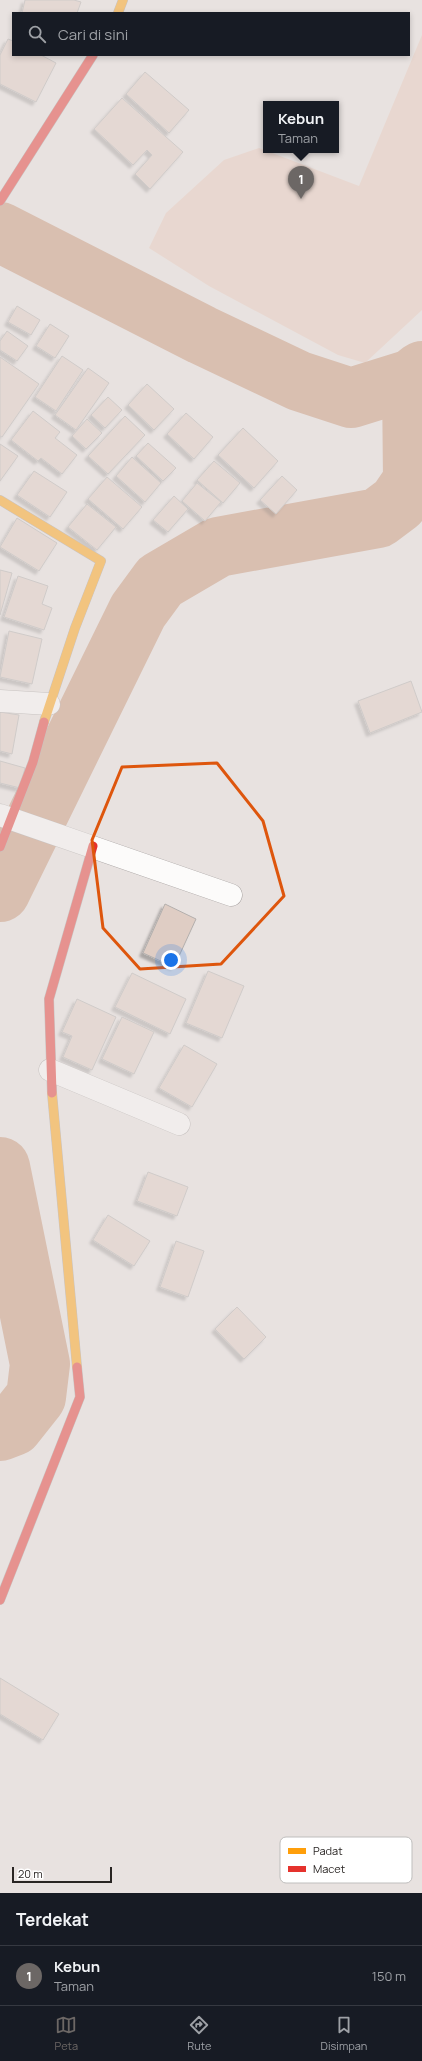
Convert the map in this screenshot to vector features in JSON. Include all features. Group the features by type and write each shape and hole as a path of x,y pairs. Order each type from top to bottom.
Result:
{"street":[{"path":"118,12 123,0"},
{"path":"0,201 93,56"},
{"path":"0,500 101,561 74,628 49,704 33,762 6,816 0,847"},
{"path":"0,701 49,704"},
{"path":"6,816 231,895"},
{"path":"0,1600 80,1397 50,1070 49,999 93,846"},
{"path":"50,1070 179,1124"}],"highlighted area":[{"path":"217,763 263,821 284,896 221,964 140,969 103,928 92,840 122,767"}],"shaded area":[{"path":"422,35 422,310 365,363 338,355 209,286 149,248 166,213 224,160 259,148 263,150 263,153 272,153 359,186"}],"building":[{"path":"25,0 74,0 81,2 77,12 22,12"},
{"path":"8,39 12,41 12,56 43,56 56,63 36,102 0,84 0,55"},
{"path":"145,72 189,110 169,133 126,94"},
{"path":"122,98 183,152 150,189 135,174 152,155 147,150 133,165 94,129"},
{"path":"17,306 40,320 31,335 8,322"},
{"path":"50,324 69,336 55,358 36,346"},
{"path":"7,331 28,346 17,361 0,350 0,341"},
{"path":"62,356 83,370 56,411 35,397"},
{"path":"0,357 39,384 2,437 0,436"},
{"path":"88,368 109,383 76,430 55,415"},
{"path":"147,384 174,409 154,430 128,405"},
{"path":"108,397 122,410 105,428 91,415"},
{"path":"33,411 60,432 55,438 77,455 62,474 41,458 38,461 11,440"},
{"path":"186,413 213,437 194,459 167,434"},
{"path":"125,416 145,435 108,474 88,456"},
{"path":"87,419 102,433 86,449 72,436"},
{"path":"243,428 278,461 254,488 218,455"},
{"path":"148,443 176,468 163,481 136,456"},
{"path":"0,444 18,456 0,481"},
{"path":"132,457 161,483 145,502 116,476"},
{"path":"214,461 240,483 223,503 197,480"},
{"path":"34,471 67,492 50,517 17,495"},
{"path":"282,476 297,490 276,514 260,500"},
{"path":"107,477 142,507 123,529 88,499"},
{"path":"197,483 221,502 205,521 182,501"},
{"path":"174,496 188,509 168,532 153,520"},
{"path":"87,504 116,527 97,550 68,527"},
{"path":"17,518 57,543 39,571 0,547"},
{"path":"0,570 12,573 0,615"},
{"path":"18,576 48,586 42,604 52,608 44,630 4,617"},
{"path":"9,631 42,639 32,684 0,677"},
{"path":"411,681 422,712 370,733 358,701"},
{"path":"0,712 19,715 12,754 0,751"},
{"path":"0,761 25,768 20,788 0,783"},
{"path":"165,904 196,919 174,967 143,953"},
{"path":"208,971 244,986 222,1038 186,1023"},
{"path":"132,973 186,999 170,1034 115,1007"},
{"path":"77,999 116,1017 92,1070 63,1057 72,1036 62,1032"},
{"path":"122,1017 154,1032 134,1074 102,1059"},
{"path":"184,1045 217,1064 192,1107 159,1088"},
{"path":"148,1172 188,1187 177,1216 137,1201"},
{"path":"108,1215 150,1241 134,1266 93,1240"},
{"path":"176,1241 204,1251 188,1297 160,1287"},
{"path":"237,1307 266,1337 244,1359 215,1329"},
{"path":"0,1678 59,1714 43,1740 0,1714"}],"waterway":[{"path":"0,232 202,335 299,381 351,398 412,379"},
{"path":"0,892 138,611 160,581 218,547 378,518 398,503 413,481 412,379 422,371"},
{"path":"0,1167 40,1364 36,1397 13,1426 0,1431"}],"traffic: slow":[{"path":"118,12 123,0"},
{"path":"0,500 101,561 75,628 44,722"},
{"path":"52,1093 77,1367"}],"traffic: jam":[{"path":"0,201 92,56"},
{"path":"0,847 33,762 44,722"},
{"path":"52,1093 49,999 93,846"},
{"path":"0,1600 80,1397 77,1367"}],"place":[{"name":"Kebun","path":"301,199"}]}
